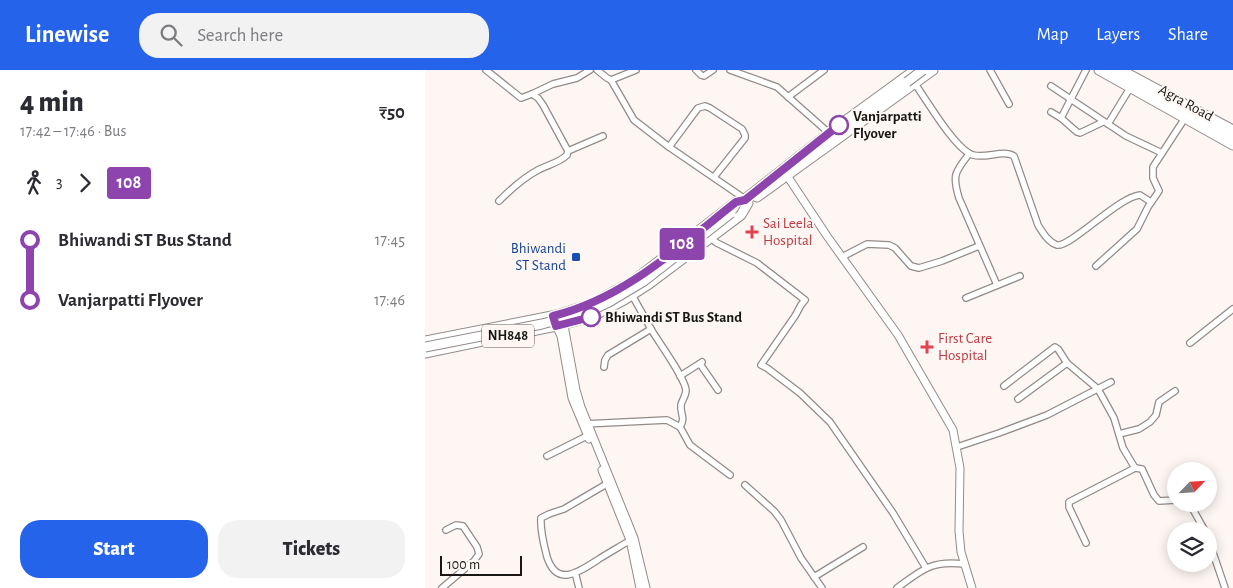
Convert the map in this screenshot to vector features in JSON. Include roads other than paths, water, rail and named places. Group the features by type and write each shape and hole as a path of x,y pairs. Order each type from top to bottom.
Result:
{"main road":[{"name":"NH848","path":"425,353 591,317 632,295 741,215 743,204 834,134 923,70"},
{"path":"834,134 933,70"},
{"name":"Agra Road","path":"1099,70 1233,145"},
{"path":"1109,70 1233,139"},
{"name":"Agra Road","path":"1125,71 1233,130"},
{"path":"834,134 911,72"},
{"name":"NH848","path":"425,341 557,314 591,304 633,281 736,202 743,204"},
{"path":"425,347 542,324 590,311 644,281 743,204"}],"street":[{"path":"486,70 521,98 553,84 577,78 590,70"},
{"path":"597,70 611,80 634,120 669,147 714,177 743,204"},
{"path":"611,80 636,70"},
{"path":"696,70 704,76 713,70"},
{"path":"730,70 777,88 834,134"},
{"path":"788,97 824,70"},
{"path":"990,70 1009,104"},
{"path":"1061,118 1087,70"},
{"path":"911,72 915,83 958,144 969,154 984,156 1008,153 1015,156 1038,225 1044,235 1055,244 1059,246 1069,242 1102,216 1132,197 1141,195 1151,202"},
{"path":"1051,86 1105,123 1135,141 1162,153"},
{"path":"1051,112 1080,133 1105,123 1130,88"},
{"path":"532,94 541,101 568,150"},
{"path":"669,147 698,108 705,106 742,129 745,138 714,177"},
{"path":"1096,266 1137,229 1159,191 1153,178 1153,167 1185,118"},
{"path":"499,200 527,177 565,158 568,150 603,136"},
{"path":"969,154 955,173 955,184 959,198 997,285"},
{"path":"785,173 898,335 953,430 960,468 959,531 964,564 971,588"},
{"path":"709,237 757,263 796,291 805,300 761,365 800,393 830,422 893,513 926,568"},
{"path":"842,257 867,244 889,245 895,248 911,266 919,268 942,262 979,246"},
{"path":"669,254 676,263"},
{"path":"966,298 1020,276"},
{"path":"632,295 680,376 686,391 681,403 684,420 680,428"},
{"path":"1190,343 1233,309"},
{"path":"557,314 587,436 610,483"},
{"path":"604,367 608,355 651,329"},
{"path":"1004,386 1055,347 1067,363 1098,389 1114,418 1123,448 1135,468"},
{"path":"680,376 701,363 718,390"},
{"path":"1018,399 1067,363"},
{"path":"957,447 1047,415 1111,382"},
{"path":"1119,434 1144,427 1155,415 1159,402 1175,391"},
{"path":"584,424 667,420 680,428 690,445 730,475"},
{"path":"584,424 632,539 647,588"},
{"path":"547,456 587,436"},
{"path":"1086,543 1069,507 1071,500 1135,468 1141,469 1159,501 1167,501"},
{"path":"610,483 564,509 541,518 544,544 550,568 559,576 567,579 575,576 632,539"},
{"path":"745,485 774,511 781,520 801,558 822,588"},
{"path":"442,588 474,561 479,554 477,547 463,526 455,525 446,530"},
{"path":"632,539 640,588"},
{"path":"814,577 863,547"},
{"path":"897,588 926,568 941,563 964,564"},
{"path":"1217,564 1225,588"},
{"path":"575,576 579,588"}],"place":[{"name":"Vanjarpatti Flyover","path":"839,125"},
{"name":"Sai Leela Hospital","path":"752,232"},
{"name":"Bhiwandi ST Stand","path":"576,257"},
{"name":"Bhiwandi ST Bus Stand","path":"591,317"},
{"name":"First Care Hospital","path":"927,347"}]}
